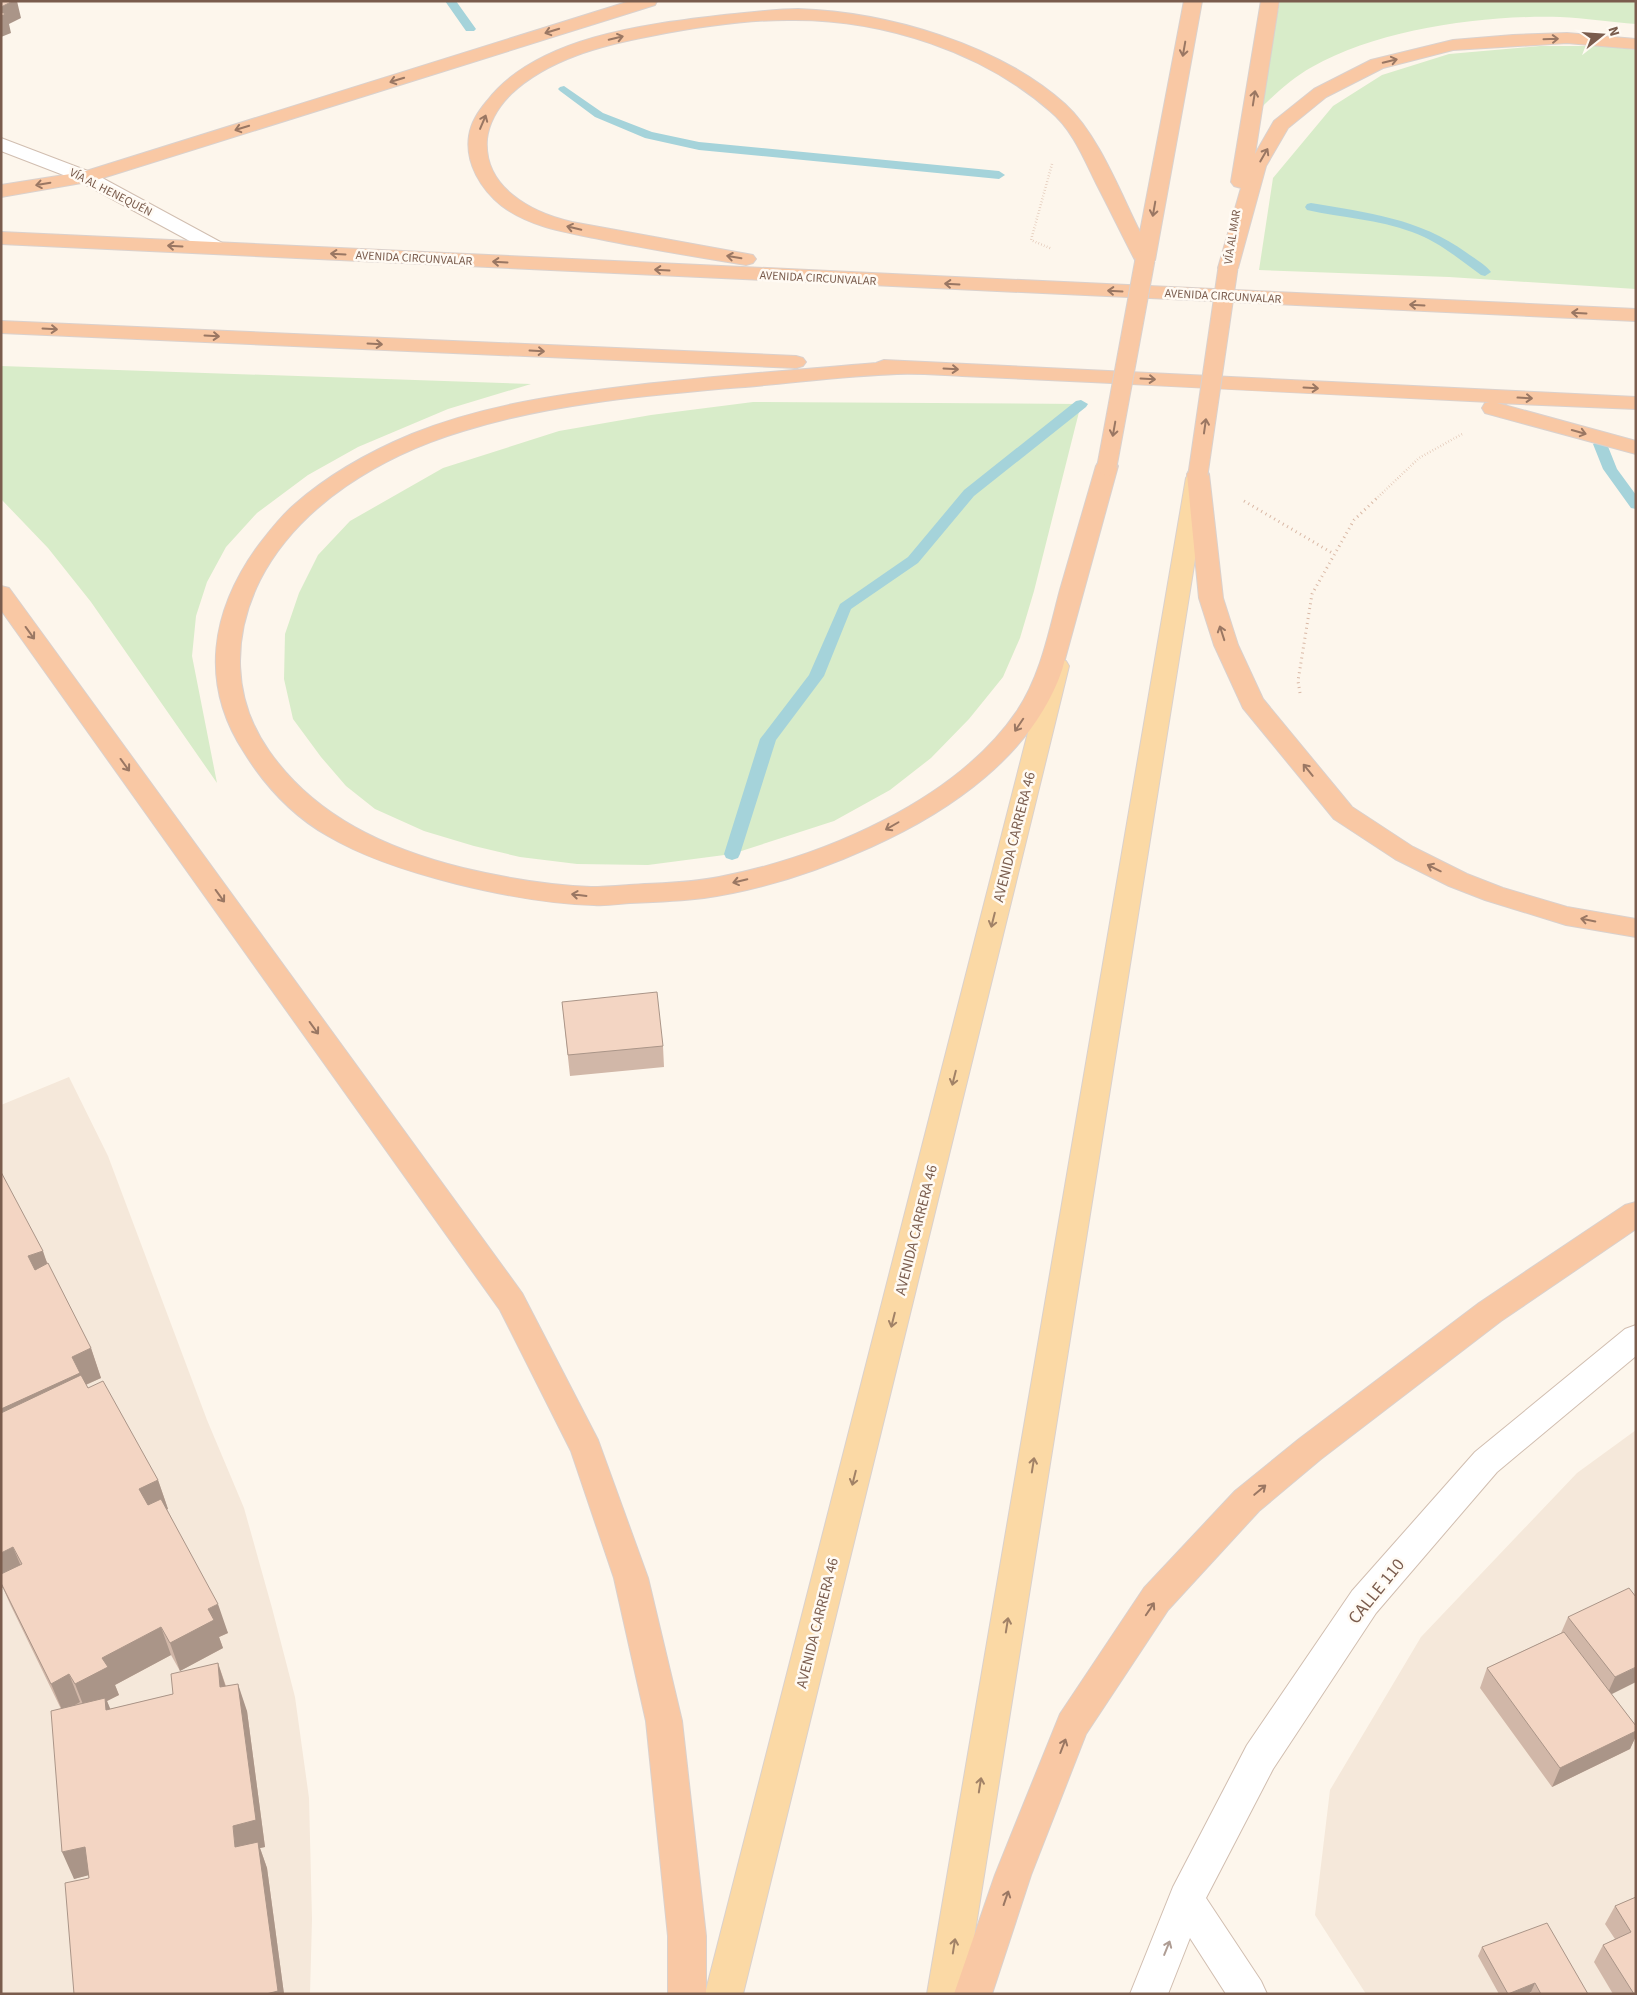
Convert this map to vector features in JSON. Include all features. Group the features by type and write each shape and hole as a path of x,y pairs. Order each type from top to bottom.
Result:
{"highway":[{"path":"1,191 86,177 649,1"},
{"path":"902,367 643,390 578,400 455,426 400,448 364,467 303,508 269,547 238,600 230,628 226,662 232,705 248,742 275,777 310,811 347,834 395,856 452,874 515,887 590,896 648,894 716,887 779,872 828,856 885,830 928,805 973,773 1015,731 1046,682 1107,466 1193,1"},
{"name":"VÍA AL MAR","path":"1270,1 1198,474 1210,598 1226,645 1252,702 1343,812 1404,853 1458,880 1494,894 1566,916 1636,928"},
{"path":"886,281 640,242 540,219 516,207 492,185 479,159 477,137 481,122 490,107 509,86 529,72 552,60 608,40 700,23 754,17 807,15 876,24 922,36 990,63 1034,89 1058,107 1080,131 1145,260"},
{"path":"1228,268 1257,166 1281,125 1320,93 1377,64 1453,45 1567,38 1636,44"},
{"name":"AVENIDA CIRCUNVALAR","path":"1,238 1633,315"},
{"path":"1,327 902,367 1636,403"},
{"path":"1412,393 1504,410 1636,448"},
{"path":"1,593 511,1302 587,1450 631,1578 664,1722 687,1936 687,1994"},
{"path":"973,1994 1013,1876 1072,1725 1156,1599 1247,1501 1310,1449 1490,1312 1636,1213"}],"main road":[{"name":"AVENIDA CARRERA 46","path":"724,1994 1107,466"},
{"path":"946,1994 1198,474"}],"street":[{"name":"VÍA AL HENEQUÉN","path":"1,144 86,177 217,248"},
{"name":"CALLE 110","path":"1149,1994 1186,1900 1260,1757 1364,1602 1486,1462 1636,1338"},
{"path":"1186,1900 1248,1994"}],"path":[{"path":"1052,163 1031,240 1065,255 1067,289"},
{"path":"1301,700 1298,681 1312,594 1354,520 1419,458 1504,410"},
{"path":"1198,474 1334,554"}],"shaded area":[{"path":"69,1077 108,1156 207,1420 244,1508 272,1608 295,1697 309,1798 312,1919 310,1994 1,1994 1,1105"},
{"path":"1636,1430 1636,1994 1366,1994 1315,1915 1330,1790 1421,1637 1577,1473"}],"green space":[{"path":"1280,1 1636,1 1636,24 1560,17 1530,17 1465,22 1400,34 1368,43 1312,67 1291,81 1259,110"},
{"path":"1540,46 1603,46 1636,50 1636,289 1449,277 1259,270 1273,178 1333,106 1382,75 1449,54"},
{"path":"1,366 531,384 448,409 358,447 308,475 257,513 226,547 207,582 196,616 192,656 217,783 91,602 48,548 1,499"},
{"path":"753,402 1081,404 1034,591 1020,638 1003,677 969,719 931,758 890,790 834,821 732,854 648,865 577,864 520,857 474,846 424,831 375,809 346,786 321,757 293,719 284,679 285,634 299,593 318,555 350,521 443,468 559,431 651,415"}],"building":[{"path":"1,1 13,1 1,7"},
{"path":"657,992 663,1046 568,1055 562,1002"},
{"path":"1,1172 43,1251 28,1256 35,1270 48,1263 91,1348 72,1357 80,1373 1,1409"},
{"path":"81,1375 88,1388 103,1381 158,1480 139,1489 148,1505 161,1499 218,1604 208,1609 214,1620 170,1643 161,1627 102,1658 108,1667 75,1684 69,1674 51,1684 1,1583 1,1574 22,1564 13,1547 1,1553 1,1413"},
{"path":"1629,1588 1636,1597 1636,1667 1615,1677 1568,1617"},
{"path":"1564,1632 1636,1726 1636,1731 1560,1768 1487,1668"},
{"path":"218,1663 220,1687 238,1684 256,1820 233,1826 235,1847 258,1842 278,1991 266,1994 74,1994 65,1883 89,1878 85,1847 62,1852 51,1711 105,1698 106,1710 173,1694 171,1674"},
{"path":"1636,1897 1636,1994 1634,1994 1603,1945 1631,1932 1615,1906"},
{"path":"1547,1923 1588,1994 1541,1994 1535,1983 1508,1994 1482,1947"}],"waterway":[{"path":"450,1 470,29"},
{"path":"564,89 599,115 649,135 699,146 999,175"},
{"path":"1311,207 1378,218 1417,229 1444,243 1485,272"},
{"path":"732,854 768,739 816,676 845,607 913,560 969,493 1081,404"},
{"path":"1600,444 1610,469 1636,505"}]}
